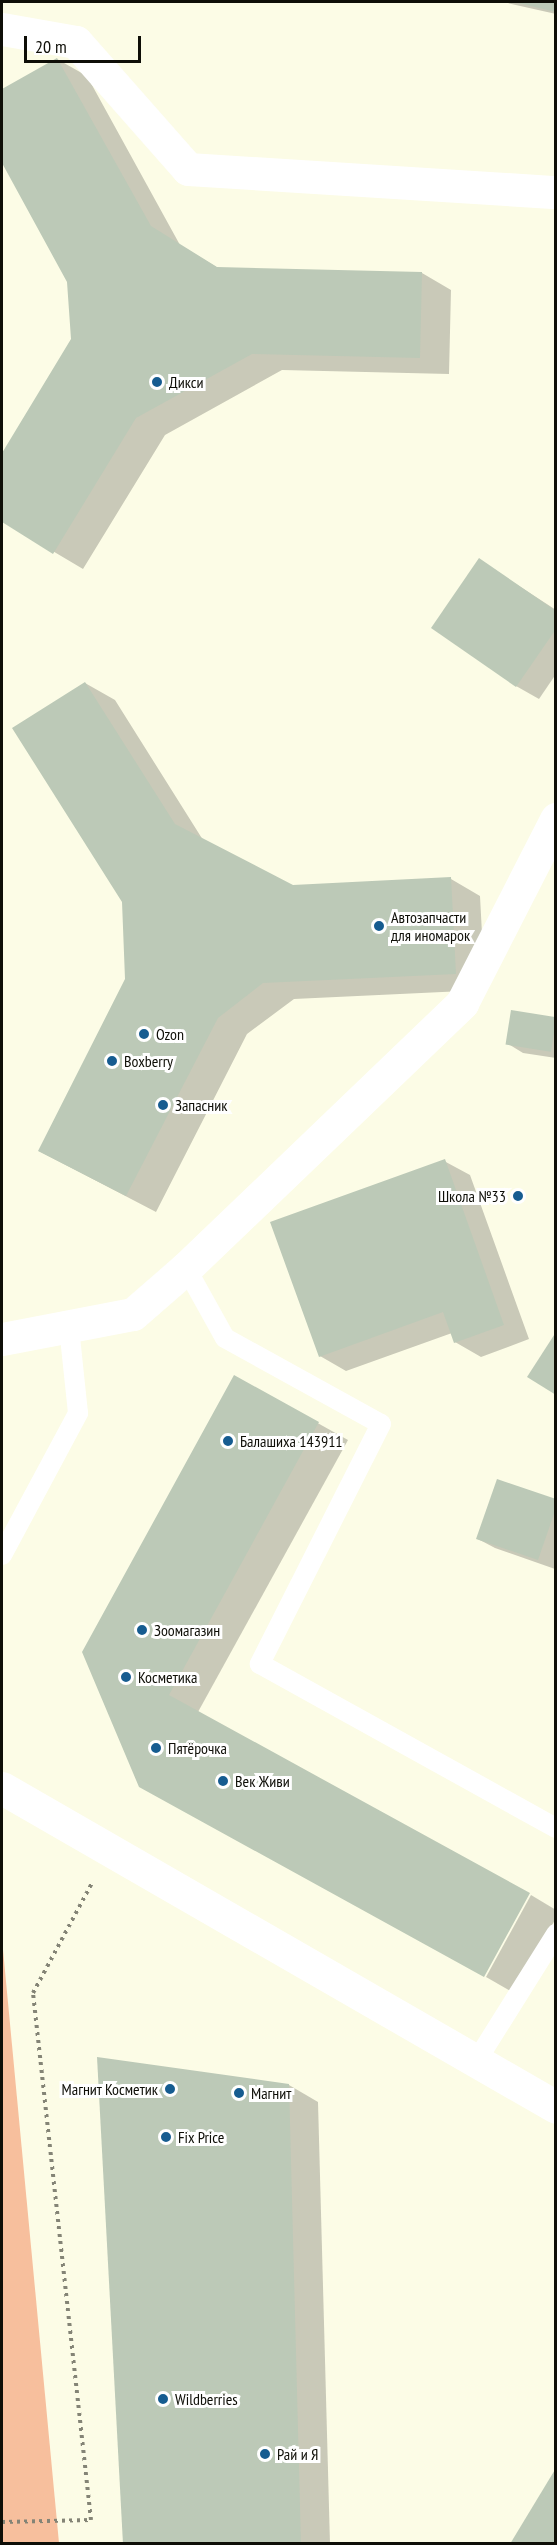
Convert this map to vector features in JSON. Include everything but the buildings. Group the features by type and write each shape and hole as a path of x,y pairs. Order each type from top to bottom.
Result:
{"street":[{"path":"2,29 76,42 188,169 555,192"},
{"path":"2,1339 133,1314 186,1268 462,1003 555,819"},
{"path":"2,1788 555,2107"}],"lane":[{"path":"186,1268 225,1338 381,1424 260,1664 555,1828"},
{"path":"2,1555 78,1413 69,1327"},
{"path":"477,2060 555,1934"}],"path":[{"path":"2,2522 91,2520 33,1993 110,1849"}],"shaded area":[{"path":"2,1939 59,2543 2,2543"}],"place":[{"name":"Дикси","path":"157,382"},
{"name":"Автозапчасти для иномарок","path":"379,926"},
{"name":"Ozon","path":"144,1034"},
{"name":"Boxberry","path":"112,1061"},
{"name":"Запасник","path":"163,1105"},
{"name":"Школа №33","path":"518,1196"},
{"name":"Балашиха 143911","path":"228,1441"},
{"name":"Зоомагазин","path":"142,1630"},
{"name":"Косметика","path":"126,1677"},
{"name":"Пятёрочка","path":"156,1748"},
{"name":"Век Живи","path":"223,1781"},
{"name":"Магнит Косметик","path":"170,2089"},
{"name":"Магнит","path":"239,2093"},
{"name":"Fix Price","path":"166,2137"},
{"name":"Wildberries","path":"163,2399"},
{"name":"Рай и Я","path":"265,2454"}]}
